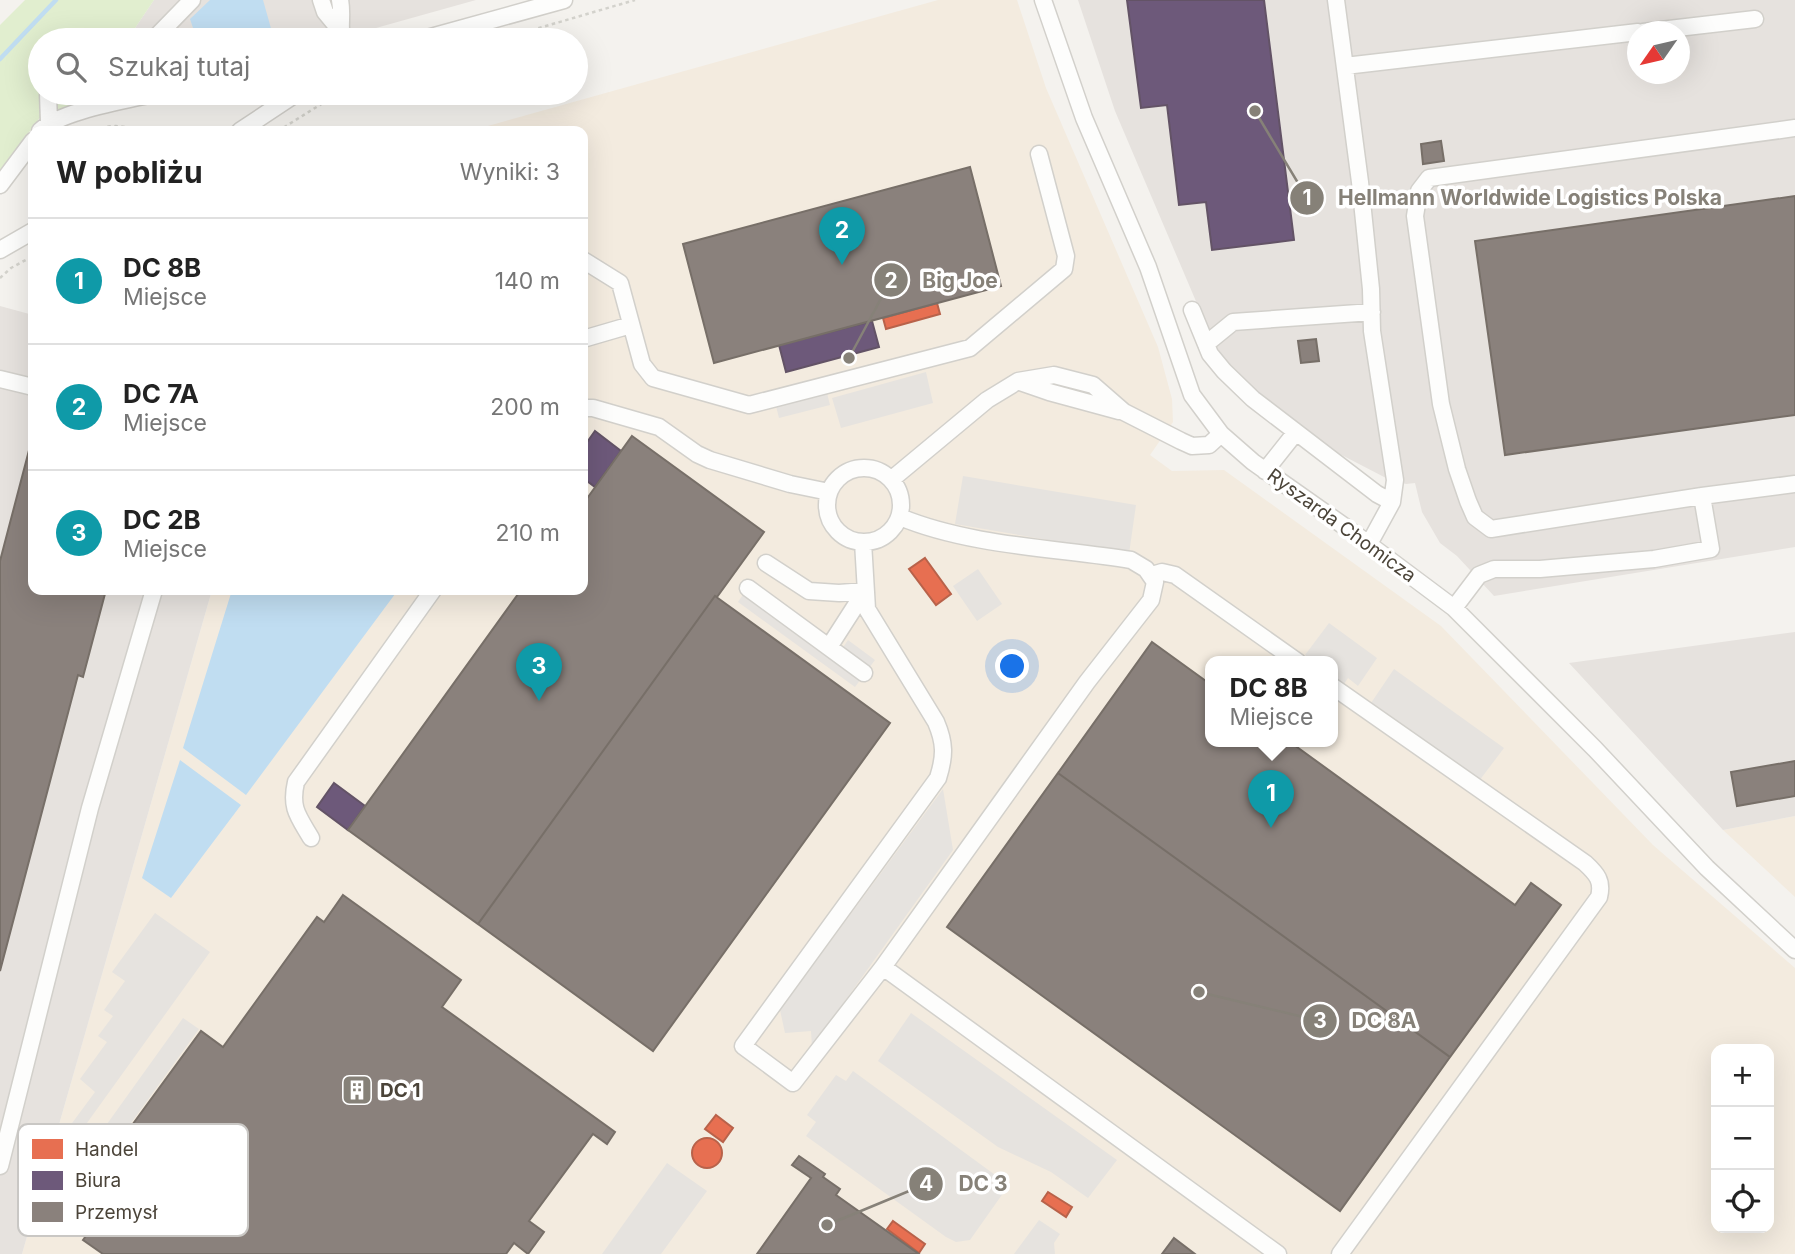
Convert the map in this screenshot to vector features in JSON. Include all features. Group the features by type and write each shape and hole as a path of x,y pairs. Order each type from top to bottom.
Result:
{"street":[{"path":"165,28 192,0"},
{"path":"321,0 325,12 337,28"},
{"path":"340,0 341,28"},
{"path":"463,28 564,0"},
{"name":"Ryszarda Chomicza","path":"1043,0 1084,118 1148,267 1192,395 1221,434 1265,471 1454,608 1595,749 1707,868 1795,950"},
{"path":"1336,0 1360,182 1372,331 1394,462 1392,502 1369,544"},
{"path":"1690,27 1755,19"},
{"path":"1345,66 1627,33"},
{"path":"45,126 47,105"},
{"path":"48,126 116,105"},
{"path":"245,126 268,105"},
{"path":"1795,128 1429,178 1419,191 1415,216 1441,404 1457,469 1475,517 1491,529 1795,484"},
{"path":"0,186 28,148"},
{"path":"588,263 620,284 642,364 653,378 749,405 970,348 1064,269 1066,256 1039,154"},
{"path":"0,250 28,234"},
{"path":"1192,310 1210,354 1224,371 1296,432 1377,494 1392,502"},
{"path":"1206,344 1233,322 1372,312"},
{"path":"588,338 631,325"},
{"path":"0,379 28,386"},
{"path":"892,479 987,400 1018,381 1124,412 1192,446 1209,445 1221,434"},
{"path":"588,408 659,426 697,454 710,460 790,484 829,492"},
{"path":"1265,471 1296,432"},
{"path":"873,468 892,479 899,492 900,517 886,535 863,542 840,533 828,512 829,492 839,478 849,471 873,468"},
{"path":"1454,608 1479,575 1494,569 1540,569 1654,559 1710,549 1702,496"},
{"path":"863,542 867,609 936,722 944,741 944,757 938,778 743,1046 793,1083 883,967 1087,682 1151,600 1155,582 1146,569 1130,560 1010,544 938,530 900,517"},
{"path":"766,562 808,590 839,593 865,591"},
{"path":"1152,575 1162,572 1175,575 1290,656"},
{"path":"748,588 864,673"},
{"path":"829,647 865,591"},
{"path":"0,1166 90,808 153,595"},
{"path":"311,838 294,808 292,798 296,782 429,595"},
{"path":"1338,690 1585,863 1597,873 1602,886 1599,897 1340,1254"},
{"path":"883,967 1279,1254"}],"path":[{"path":"539,28 635,0"},
{"path":"286,126 320,105"},
{"path":"0,278 28,259"}],"shaded area":[{"path":"154,0 476,0 376,28 135,28"},
{"path":"938,0 1017,0 1046,88 1158,347 1172,399 1173,422 1150,455 1172,471 1224,470 1441,626 1653,845 1795,968 1795,1254 22,1254 27,1236 248,1236 248,1124 59,1124 211,595 588,595 588,126 488,126 563,105 588,105 588,98"},
{"path":"1078,0 1795,0 1795,547 1494,596 1457,556 1440,543 1422,512 1415,483 1406,484 1386,478 1332,450 1238,378 1218,353 1115,111"},
{"path":"0,306 28,314 28,595 211,595 59,1124 18,1124 18,1236 27,1236 22,1254 0,1254"},
{"path":"926,372 933,403 841,428 832,398"},
{"path":"827,393 830,405 779,418 776,406"},
{"path":"963,476 1136,505 1129,554 955,524"},
{"path":"978,569 1002,604 977,621 953,586"},
{"path":"751,583 842,649 848,640 875,660 855,687 738,602"},
{"path":"1329,623 1377,658 1358,686 1348,678 1344,684 1338,680 1338,656 1305,655"},
{"path":"1795,632 1795,816 1723,830 1569,663"},
{"path":"1394,669 1504,748 1479,781 1371,703"},
{"path":"943,789 953,850 812,1047 811,1031 785,1033 780,1010"},
{"path":"1795,816 1795,897 1723,830"},
{"path":"155,913 210,952 86,1124 71,1124 95,1092 80,1079 107,1042 98,1036 113,1016 104,1010 125,981 112,972"},
{"path":"911,1013 1117,1160 1088,1198 1051,1172 998,1147 878,1061"},
{"path":"183,1018 199,1029 130,1124 107,1124"},
{"path":"853,1071 1002,1180 1006,1189 970,1240 956,1242 946,1237 806,1136 816,1122 807,1115 836,1075 846,1081"},
{"path":"667,1163 707,1191 661,1254 602,1254"},
{"path":"1039,1220 1060,1234 1054,1243 1055,1254 1014,1254"}],"green space":[{"path":"25,0 154,0 135,28 28,28 28,105 43,105 44,112 34,126 28,126 28,134 1,170 0,178 0,25"},
{"path":"55,105 82,105 59,110 56,110"}],"water":[{"path":"210,0 263,0 271,28 193,28 190,19"},
{"path":"230,595 394,595 246,795 183,748"},
{"path":"180,760 241,805 171,898 142,878"}],"building: Handel":[{"path":"937,303 940,314 886,329 883,318"},
{"path":"925,558 951,594 936,605 909,569"},
{"path":"716,1115 733,1128 723,1142 705,1129"},
{"path":"707,1138 717,1143 722,1153 717,1163 707,1168 697,1163 692,1153 697,1143"},
{"path":"1048,1192 1072,1207 1066,1217 1042,1201"},
{"path":"893,1221 925,1244 919,1253 887,1229"}],"building: Biura":[{"path":"1127,0 1264,0 1294,240 1212,250 1206,202 1179,205 1167,105 1141,108"},
{"path":"872,321 879,347 786,372 779,345"},
{"path":"595,431 621,451 595,487 588,482 588,441"},
{"path":"334,783 365,806 348,830 317,807"}],"building: Przemysł":[{"path":"1441,141 1444,161 1423,164 1421,144"},
{"path":"970,167 1001,286 714,363 683,244"},
{"path":"1795,196 1795,415 1505,455 1475,241"},
{"path":"1316,339 1319,361 1301,363 1298,341"},
{"path":"632,436 764,532 478,924 348,830 517,595 588,595 588,497"},
{"path":"28,454 28,595 105,595 83,677 78,675 0,971 0,561"},
{"path":"715,596 890,723 653,1051 478,924"},
{"path":"1152,642 1205,680 1205,747 1297,747 1515,905 1531,883 1561,905 1450,1057 1058,773"},
{"path":"1795,761 1795,796 1737,806 1731,772"},
{"path":"1058,773 1450,1057 1340,1211 947,927"},
{"name":"DC 1","path":"343,895 461,980 442,1007 615,1132 607,1144 593,1134 529,1221 544,1232 528,1254 514,1243 506,1254 103,1254 83,1240 86,1236 248,1236 248,1124 133,1124 201,1031 223,1047 317,917 324,922"},
{"path":"799,1156 825,1174 823,1177 840,1189 836,1195 919,1254 757,1254 811,1178 792,1165"},
{"path":"1174,1238 1195,1254 1162,1254"}],"waterway":[{"path":"29,28 56,0"},
{"path":"0,59 28,30"}],"place":[{"name":"Hellmann Worldwide Logistics Polska","path":"1255,111"},
{"name":"DC 7A","path":"842,265"},
{"name":"Big Joe","path":"849,358"},
{"name":"DC 2B","path":"539,701"},
{"name":"DC 8B","path":"1271,828"},
{"name":"DC 8A","path":"1199,992"},
{"name":"DC 1","path":"357,1090"},
{"name":"DC 3","path":"827,1225"}]}
